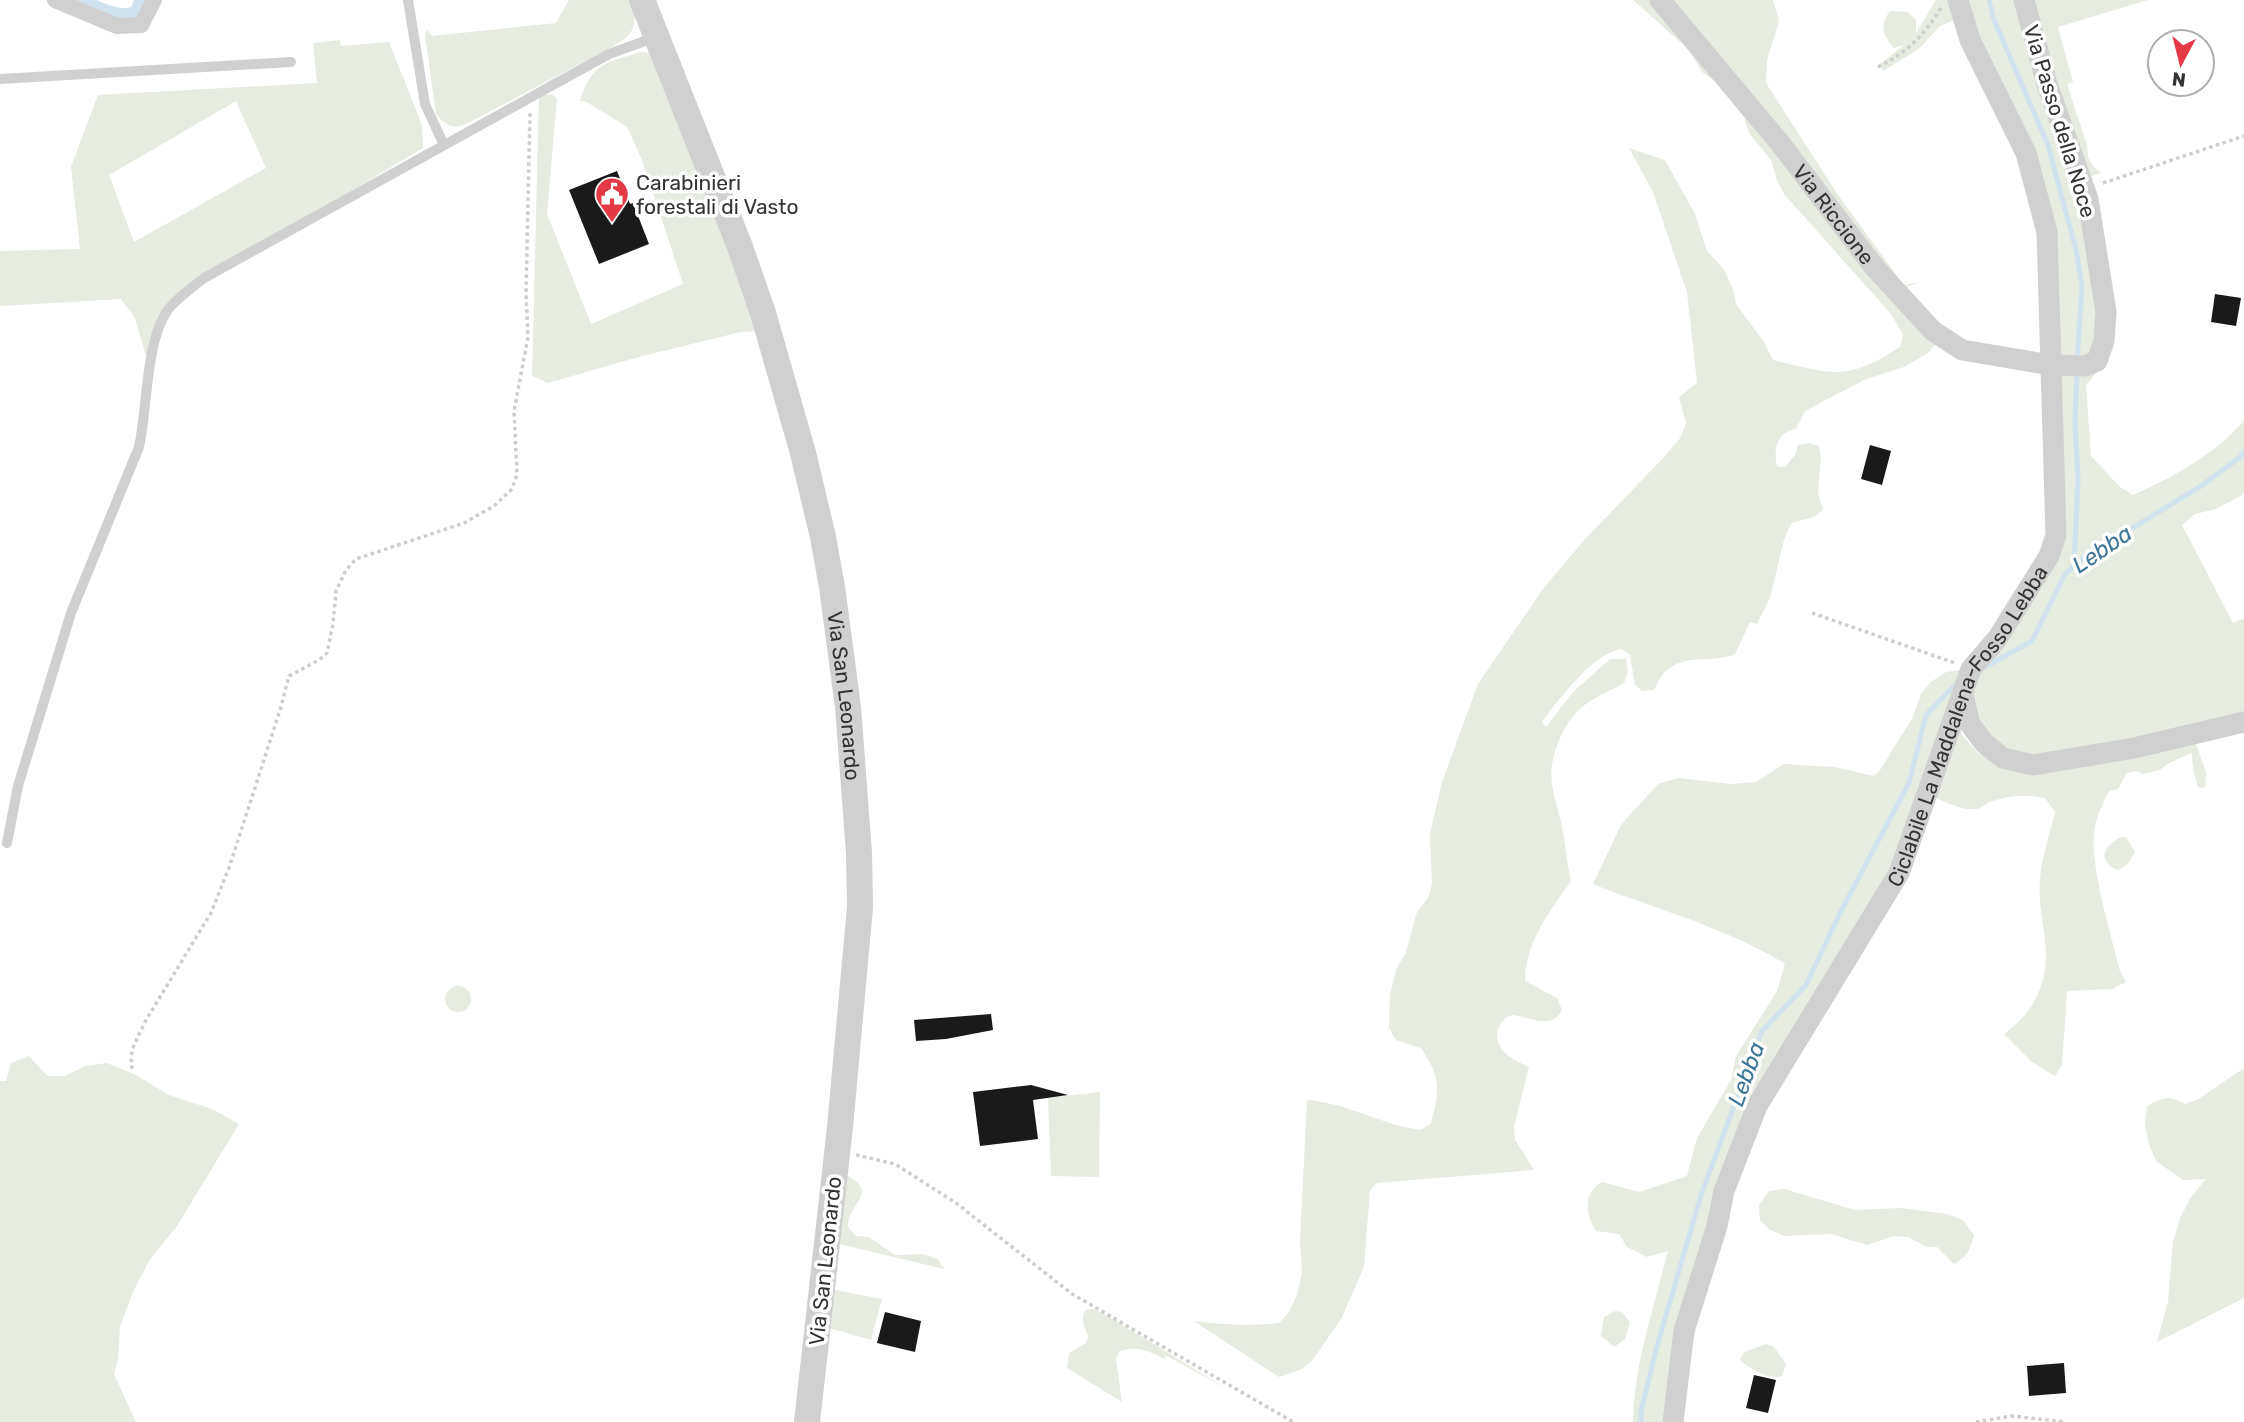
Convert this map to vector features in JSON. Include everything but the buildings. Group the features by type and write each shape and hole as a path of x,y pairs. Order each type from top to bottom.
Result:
{"street":[{"path":"55,0 117,26 141,24 154,0"},
{"name":"Via San Leonardo","path":"642,0 740,247 803,453 832,587 848,708 859,853 860,907 807,1422"},
{"name":"Via Riccione","path":"1660,0 1780,143 1875,268 1933,331 1962,350 2066,366"},
{"name":"Ciclabile La Maddalena-Fosso Lebba","path":"1673,1422 1684,1331 1717,1226 1724,1191 1757,1106 1899,873 1974,665 1997,639 2049,556 2056,535 2066,366 2047,232 2026,153 1970,40 1958,0"},
{"name":"Via Passo della Noce","path":"2024,0 2047,84 2084,189 2106,312 2104,341 2097,360 2066,366"},
{"path":"1962,694 1970,724 1984,744 2003,758 2033,765 2134,748 2244,722"}],"lane":[{"path":"408,0 425,104 444,145"},
{"path":"7,843 18,786 71,613 139,447 145,422 152,356 162,320 170,307 204,278 609,54 656,37"},
{"path":"0,79 291,62"}],"path":[{"path":"1878,67 1922,37 1946,0"},
{"path":"132,1069 134,1045 146,1020 211,914 289,676 320,660 327,653 336,591 346,570 356,559 365,555 464,523 494,506 512,489 517,474 514,411 528,337 526,293 530,97"},
{"path":"2084,189 2244,136"},
{"path":"1812,613 1954,663 1974,665"},
{"path":"837,1150 895,1164 957,1203 1072,1294 1293,1422"},
{"path":"1976,1422 2012,1416 2066,1422"}],"shaded area":[{"path":"569,0 633,0 635,17 632,29 625,39 610,48 468,123 449,125 436,114 425,34 427,30 432,36 556,23"},
{"path":"1633,0 1657,0 1935,345 1928,353 1904,367 1864,380 1805,411 1796,429 1784,434 1778,442 1777,466 1785,467 1795,455 1798,445 1809,443 1819,446 1821,458 1818,493 1823,510 1814,517 1791,523 1784,540 1770,598 1757,624 1750,622 1735,654 1682,662 1664,673 1654,690 1642,691 1635,685 1630,655 1622,649 1611,652 1578,678 1542,722 1546,727 1572,693 1610,659 1626,659 1628,671 1624,683 1579,709 1565,728 1554,756 1551,778 1571,881 1534,941 1525,981 1557,998 1562,1010 1553,1020 1547,1021 1513,1015 1502,1021 1498,1030 1498,1042 1504,1052 1529,1067 1514,1127 1515,1140 1534,1170 1377,1183 1370,1190 1364,1267 1341,1319 1312,1361 1302,1369 1279,1377 1194,1321 1258,1325 1279,1323 1289,1312 1297,1295 1302,1272 1300,1242 1307,1100 1336,1105 1392,1124 1421,1130 1431,1123 1437,1092 1435,1076 1421,1048 1396,1040 1389,1028 1390,995 1417,912 1428,898 1432,884 1430,834 1442,782 1478,684 1545,586 1588,536 1665,456 1681,437 1686,423 1679,397 1697,383 1687,292 1653,192 1629,148 1665,160 1695,214 1707,251 1724,269 1736,304 1764,342 1773,360 1810,369 1838,372 1865,366 1900,347 1903,335 1891,314 1784,194 1771,160 1749,133 1744,117 1716,82 1702,72 1689,50"},
{"path":"1663,0 1773,0 1779,21 1767,60 1766,83 1838,195 1900,280 1905,285 1921,282 1901,289"},
{"path":"1936,0 1948,0 1954,20 1940,26 1919,49 1883,71 1880,64 1904,45 1894,48 1885,35 1884,21 1890,11 1908,12 1916,20 1916,33"},
{"path":"1967,0 2017,0 2069,157 2099,282 2097,354 2060,361 2055,232 1979,38"},
{"path":"2028,0 2148,0 2058,27 2073,82 2067,84 2087,145 2088,157 2101,173 2085,178"},
{"path":"340,40 341,46 389,42 422,125 423,148 174,297 146,356 135,318 121,299 0,306 0,251 80,249 71,167 98,95 317,83 313,43","holes":["236,101 266,168 134,242 109,175"]},
{"path":"641,52 649,53 760,331 741,332 642,356 548,383 532,376 539,96 552,94 557,99 547,214 591,324 683,284 642,160 627,127 585,101 580,101 595,71 609,62"},
{"path":"2098,371 2086,385 2091,456 2120,487 2133,495 2193,464 2233,433 2244,420 2244,494 2216,509 2195,514 2182,525 2233,623 2244,618 2244,719 2018,759 1978,726 1968,691 1990,658 2014,632 2042,583 2058,376"},
{"path":"1961,670 1955,707 1962,735 1978,753 2018,771 2193,736 2206,772 2205,788 2198,787 2192,753 2160,770 2143,774 2137,771 2127,773 2118,789 2109,791 2096,821 2094,846 2098,881 2120,971 2126,982 2112,989 2067,991 2062,1065 2055,1076 2032,1062 2004,1034 2025,1015 2043,981 2046,954 2040,881 2055,812 2045,798 2038,797 2011,797 1990,802 1978,809 1965,809 1933,797 1904,856 1745,1150 1669,1422 1633,1422 1641,1357 1668,1251 1647,1257 1627,1247 1619,1234 1596,1231 1588,1211 1589,1198 1596,1186 1602,1182 1639,1192 1687,1176 1697,1138 1731,1080 1736,1056 1777,991 1785,964 1715,929 1593,884 1621,825 1658,784 1678,778 1731,784 1756,782 1784,764 1835,767 1874,776 1913,717 1921,694 1931,682 1946,672"},
{"path":"2121,837 2126,837 2135,852 2127,865 2118,870 2107,862 2105,854 2110,845"},
{"path":"458,986 468,989 471,999 468,1009 458,1012 448,1009 445,999 448,989"},
{"path":"29,1056 47,1076 65,1076 85,1066 107,1063 136,1075 169,1095 212,1109 239,1124 177,1226 150,1259 133,1292 120,1327 114,1374 136,1422 0,1422 0,1081 6,1081 11,1063"},
{"path":"2244,1068 2244,1298 2157,1342 2168,1302 2173,1242 2180,1218 2191,1197 2206,1179 2183,1180 2156,1161 2149,1145 2145,1124 2147,1106 2166,1098 2185,1104 2197,1100"},
{"path":"1100,1092 1099,1177 1051,1176 1048,1098"},
{"path":"842,1173 854,1180 862,1192 849,1218 848,1227 856,1236 869,1237 895,1255 923,1254 938,1259 944,1269 835,1243"},
{"path":"1784,1189 1855,1210 1901,1208 1947,1214 1963,1220 1974,1235 1973,1240 1965,1256 1954,1264 1937,1247 1927,1247 1908,1237 1894,1236 1867,1245 1831,1234 1784,1236 1769,1229 1760,1220 1759,1205 1769,1191"},
{"path":"830,1289 882,1299 871,1340 826,1327"},
{"path":"1093,1309 1229,1390 1165,1355 1165,1359 1149,1352 1131,1349 1119,1352 1116,1360 1122,1402 1067,1368 1069,1353 1086,1343 1088,1336 1083,1316 1086,1310"},
{"path":"1615,1311 1622,1312 1630,1322 1625,1339 1614,1347 1601,1336 1604,1317"},
{"path":"1766,1344 1774,1347 1786,1364 1782,1376 1754,1371 1740,1360 1744,1352"}],"waterway":[{"path":"77,2 108,15 124,18 139,14 144,0"},
{"path":"1989,0 1994,20 2048,145 2076,250 2082,286 2077,362"},
{"path":"2074,566 2078,479 2075,422 2077,372"},
{"name":"Lebba","path":"1985,667 2032,641 2065,574 2082,559 2201,486 2244,452"},
{"name":"Lebba","path":"1641,1422 1641,1411 1656,1350 1701,1195 1762,1031 1806,985 1840,913 1909,783 1926,715 1955,685"}],"place":[{"name":"Carabinieri forestali di Vasto","path":"612,224"}]}
